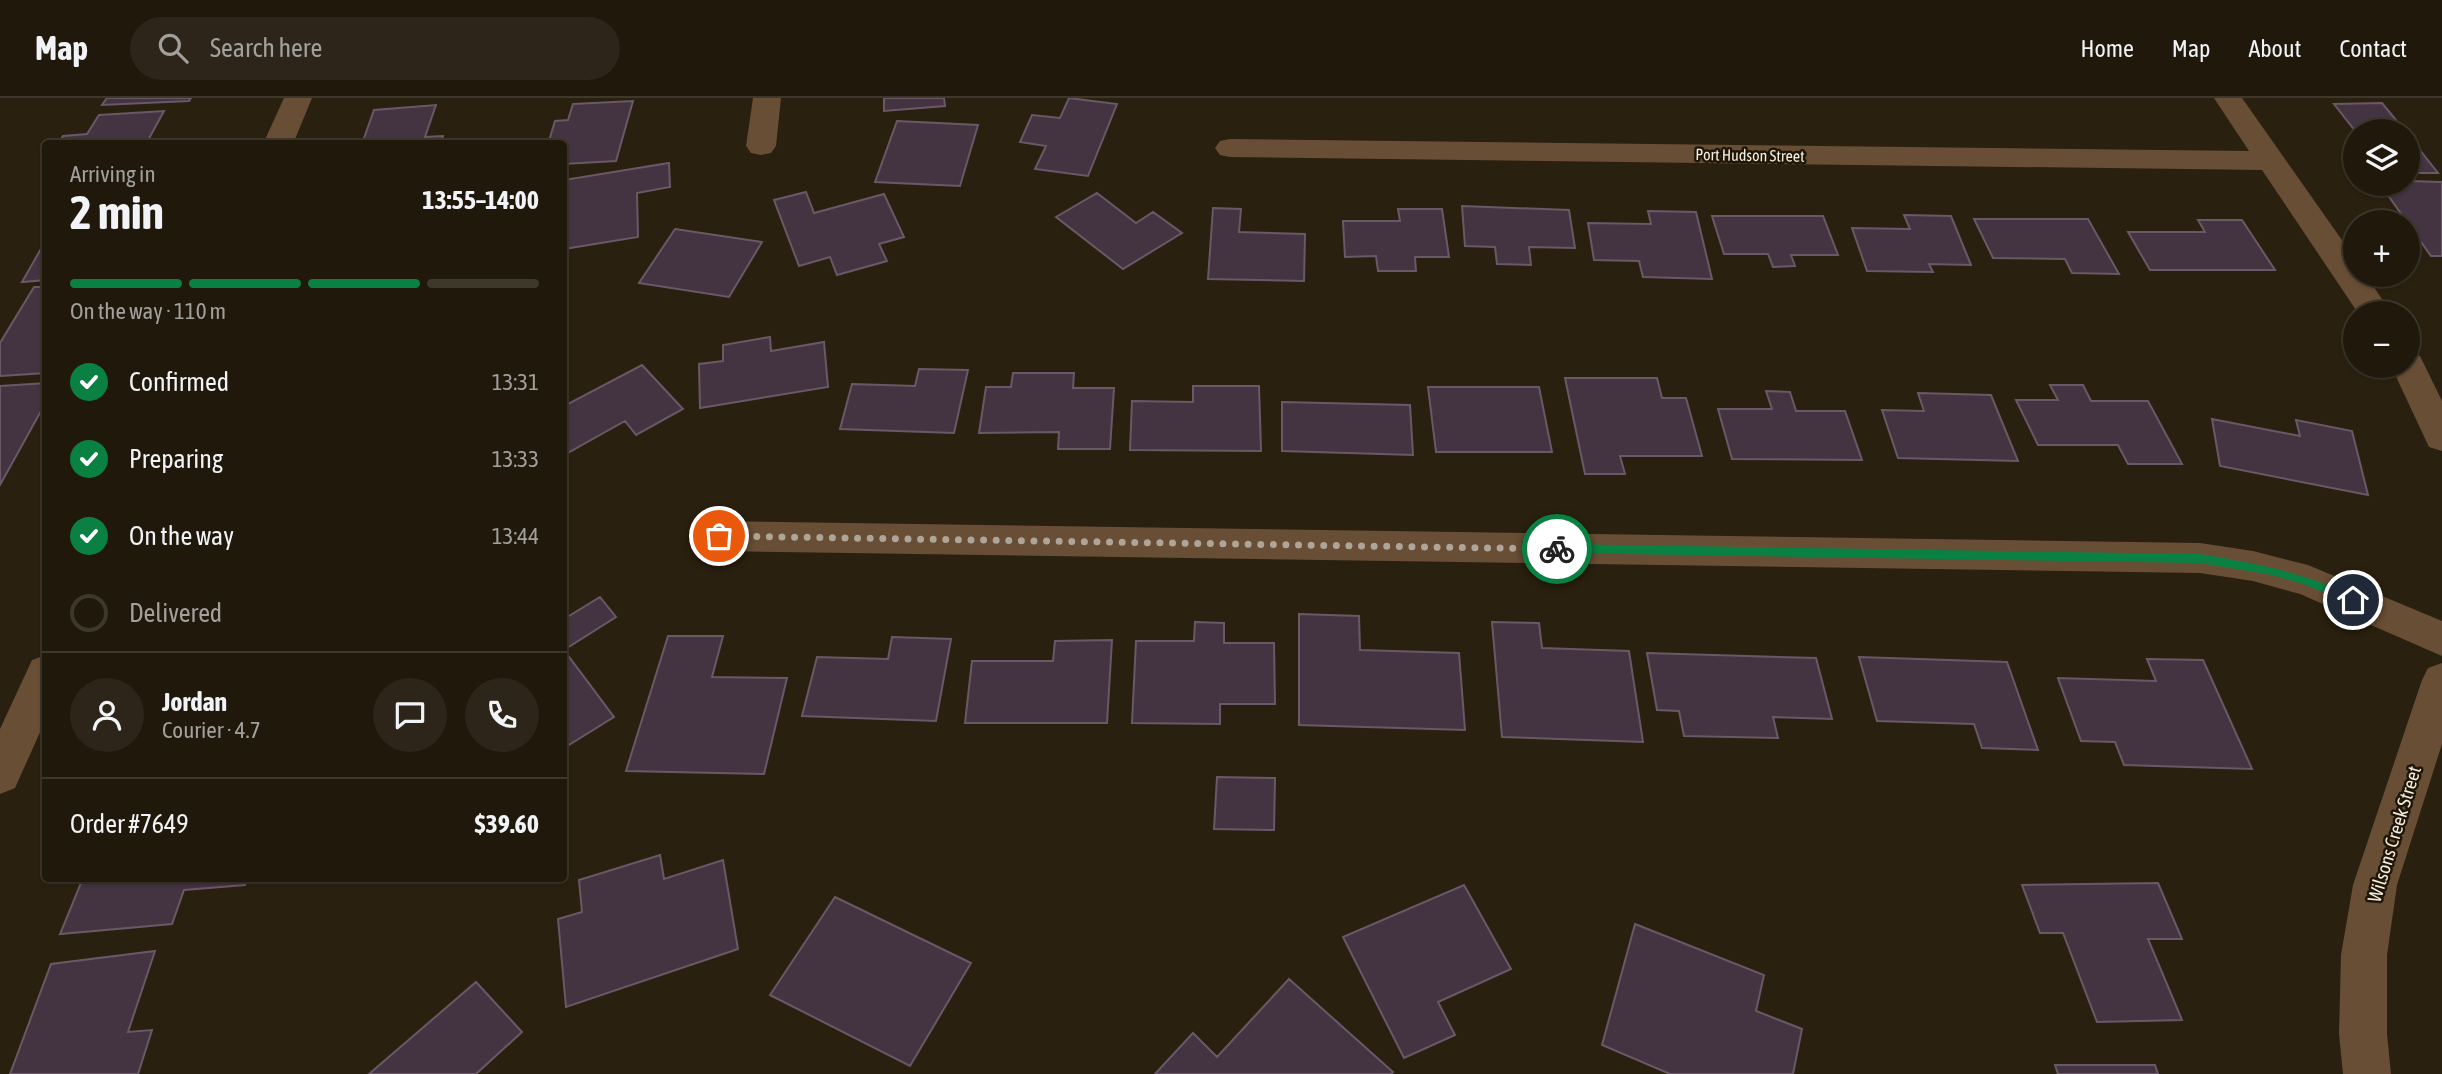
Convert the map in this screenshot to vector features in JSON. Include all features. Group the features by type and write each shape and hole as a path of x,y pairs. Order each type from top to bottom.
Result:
{"street":[{"path":"280,140 298,98"},
{"path":"761,146 767,98"},
{"path":"2228,98 2367,301"},
{"name":"Port Hudson Street","path":"1230,149 2270,161"},
{"path":"2414,378 2442,438"},
{"path":"719,536 2200,558 2253,566 2308,581 2442,639"},
{"name":"Wilsons Creek Street","path":"2367,1074 2362,1034 2364,955 2375,885 2442,680"},
{"path":"0,775 42,681"}],"building":[{"path":"107,98 191,98 189,101 102,105"},
{"path":"884,98 944,98 945,106 884,111"},
{"path":"1069,98 1117,104 1088,176 1035,169 1046,146 1020,142 1032,115 1060,118"},
{"path":"633,101 616,161 567,164 567,140 549,140 555,121 568,120 573,104"},
{"path":"2382,103 2395,119 2346,119 2334,104"},
{"path":"436,105 425,137 443,136 442,140 363,140 374,110"},
{"path":"164,111 148,140 60,140 63,136 87,134 99,115"},
{"path":"897,121 978,125 960,186 875,182"},
{"path":"2420,150 2438,173 2420,173"},
{"path":"669,163 670,187 637,193 638,237 567,249 567,180"},
{"path":"2420,181 2442,182 2442,256 2431,256 2420,240 2420,210 2398,210 2388,196 2420,196"},
{"path":"806,192 814,213 884,194 904,237 879,244 887,261 837,275 830,257 799,266 774,200"},
{"path":"1097,193 1136,223 1153,212 1182,233 1123,269 1056,217"},
{"path":"1462,206 1569,210 1575,248 1529,247 1531,265 1497,264 1495,247 1465,246"},
{"path":"1213,208 1241,209 1239,232 1305,234 1304,281 1208,279"},
{"path":"1398,209 1442,209 1449,257 1415,257 1416,271 1378,271 1376,256 1345,257 1343,221 1400,221"},
{"path":"1648,211 1696,212 1712,279 1643,277 1639,261 1594,260 1588,223 1651,224"},
{"path":"1904,215 1951,216 1971,265 1929,264 1933,272 1867,271 1852,228 1910,229"},
{"path":"1712,216 1823,216 1838,255 1791,255 1795,266 1773,267 1768,254 1724,254"},
{"path":"1974,219 2088,219 2119,274 2072,273 2065,259 1993,258"},
{"path":"2198,220 2242,220 2275,270 2150,270 2128,232 2205,232"},
{"path":"675,229 762,242 729,297 639,283"},
{"path":"42,247 42,280 22,282"},
{"path":"34,287 42,287 42,373 0,376 0,343"},
{"path":"770,337 771,351 824,342 828,387 700,408 699,364 723,361 723,345"},
{"path":"642,365 683,409 636,435 625,421 567,453 567,404"},
{"path":"919,369 968,370 954,433 840,429 852,384 915,386"},
{"path":"1013,373 1074,373 1073,388 1114,388 1110,449 1058,449 1059,432 979,433 986,387 1011,387"},
{"path":"1565,378 1657,378 1662,398 1686,398 1702,456 1620,456 1625,474 1585,474"},
{"path":"42,383 42,409 0,485 0,386"},
{"path":"2050,385 2083,385 2091,401 2148,401 2182,464 2128,464 2118,445 2038,445 2016,400 2058,400"},
{"path":"1193,386 1259,386 1261,451 1130,450 1132,401 1193,402"},
{"path":"1428,387 1539,387 1552,452 1436,452"},
{"path":"1766,391 1790,392 1796,411 1845,411 1862,460 1732,459 1718,409 1772,409"},
{"path":"1918,393 1991,395 2018,461 1898,458 1882,410 1924,411"},
{"path":"1282,402 1410,405 1413,455 1282,451"},
{"path":"2212,419 2300,436 2296,420 2352,431 2368,495 2220,466"},
{"path":"600,597 616,617 567,648 567,617"},
{"path":"1299,614 1359,616 1360,650 1459,653 1465,730 1299,725"},
{"path":"1195,622 1224,623 1224,643 1274,643 1275,704 1220,704 1220,724 1132,723 1136,641 1194,641"},
{"path":"1492,622 1539,623 1542,648 1629,651 1643,742 1502,737"},
{"path":"668,636 723,636 712,677 787,678 764,774 626,771"},
{"path":"892,637 951,639 936,721 802,716 817,657 888,659"},
{"path":"1112,640 1107,723 965,723 972,661 1053,661 1055,641"},
{"path":"1647,653 1816,658 1832,719 1773,717 1778,738 1684,736 1679,711 1657,710"},
{"path":"567,654 614,717 567,746"},
{"path":"1859,657 2007,662 2038,750 1982,748 1974,724 1877,721"},
{"path":"2147,659 2203,660 2252,769 2124,765 2115,742 2081,741 2058,678 2156,681"},
{"path":"1217,777 1275,778 1274,830 1214,829"},
{"path":"660,855 664,879 723,860 738,949 566,1007 558,919 582,912 579,880"},
{"path":"81,882 246,882 245,885 184,890 172,924 60,934"},
{"path":"2158,883 2182,939 2148,939 2182,1020 2097,1022 2063,933 2040,933 2022,885"},
{"path":"1464,885 1511,969 1438,1002 1455,1035 1404,1058 1343,937"},
{"path":"835,897 971,963 910,1066 770,995"},
{"path":"1635,924 1764,975 1756,1011 1802,1029 1793,1074 1670,1074 1602,1045"},
{"path":"155,951 128,1032 152,1030 138,1074 10,1074 51,964"},
{"path":"1289,979 1393,1072 1155,1074 1193,1033 1217,1057"},
{"path":"476,982 522,1032 476,1074 369,1074"},
{"path":"2055,1065 2155,1065 2158,1074 2058,1074"}],"way so far":[{"path":"719,536 1557,549"}],"route":[{"path":"1557,549 2200,558 2272,570 2308,581 2353,600"}]}
